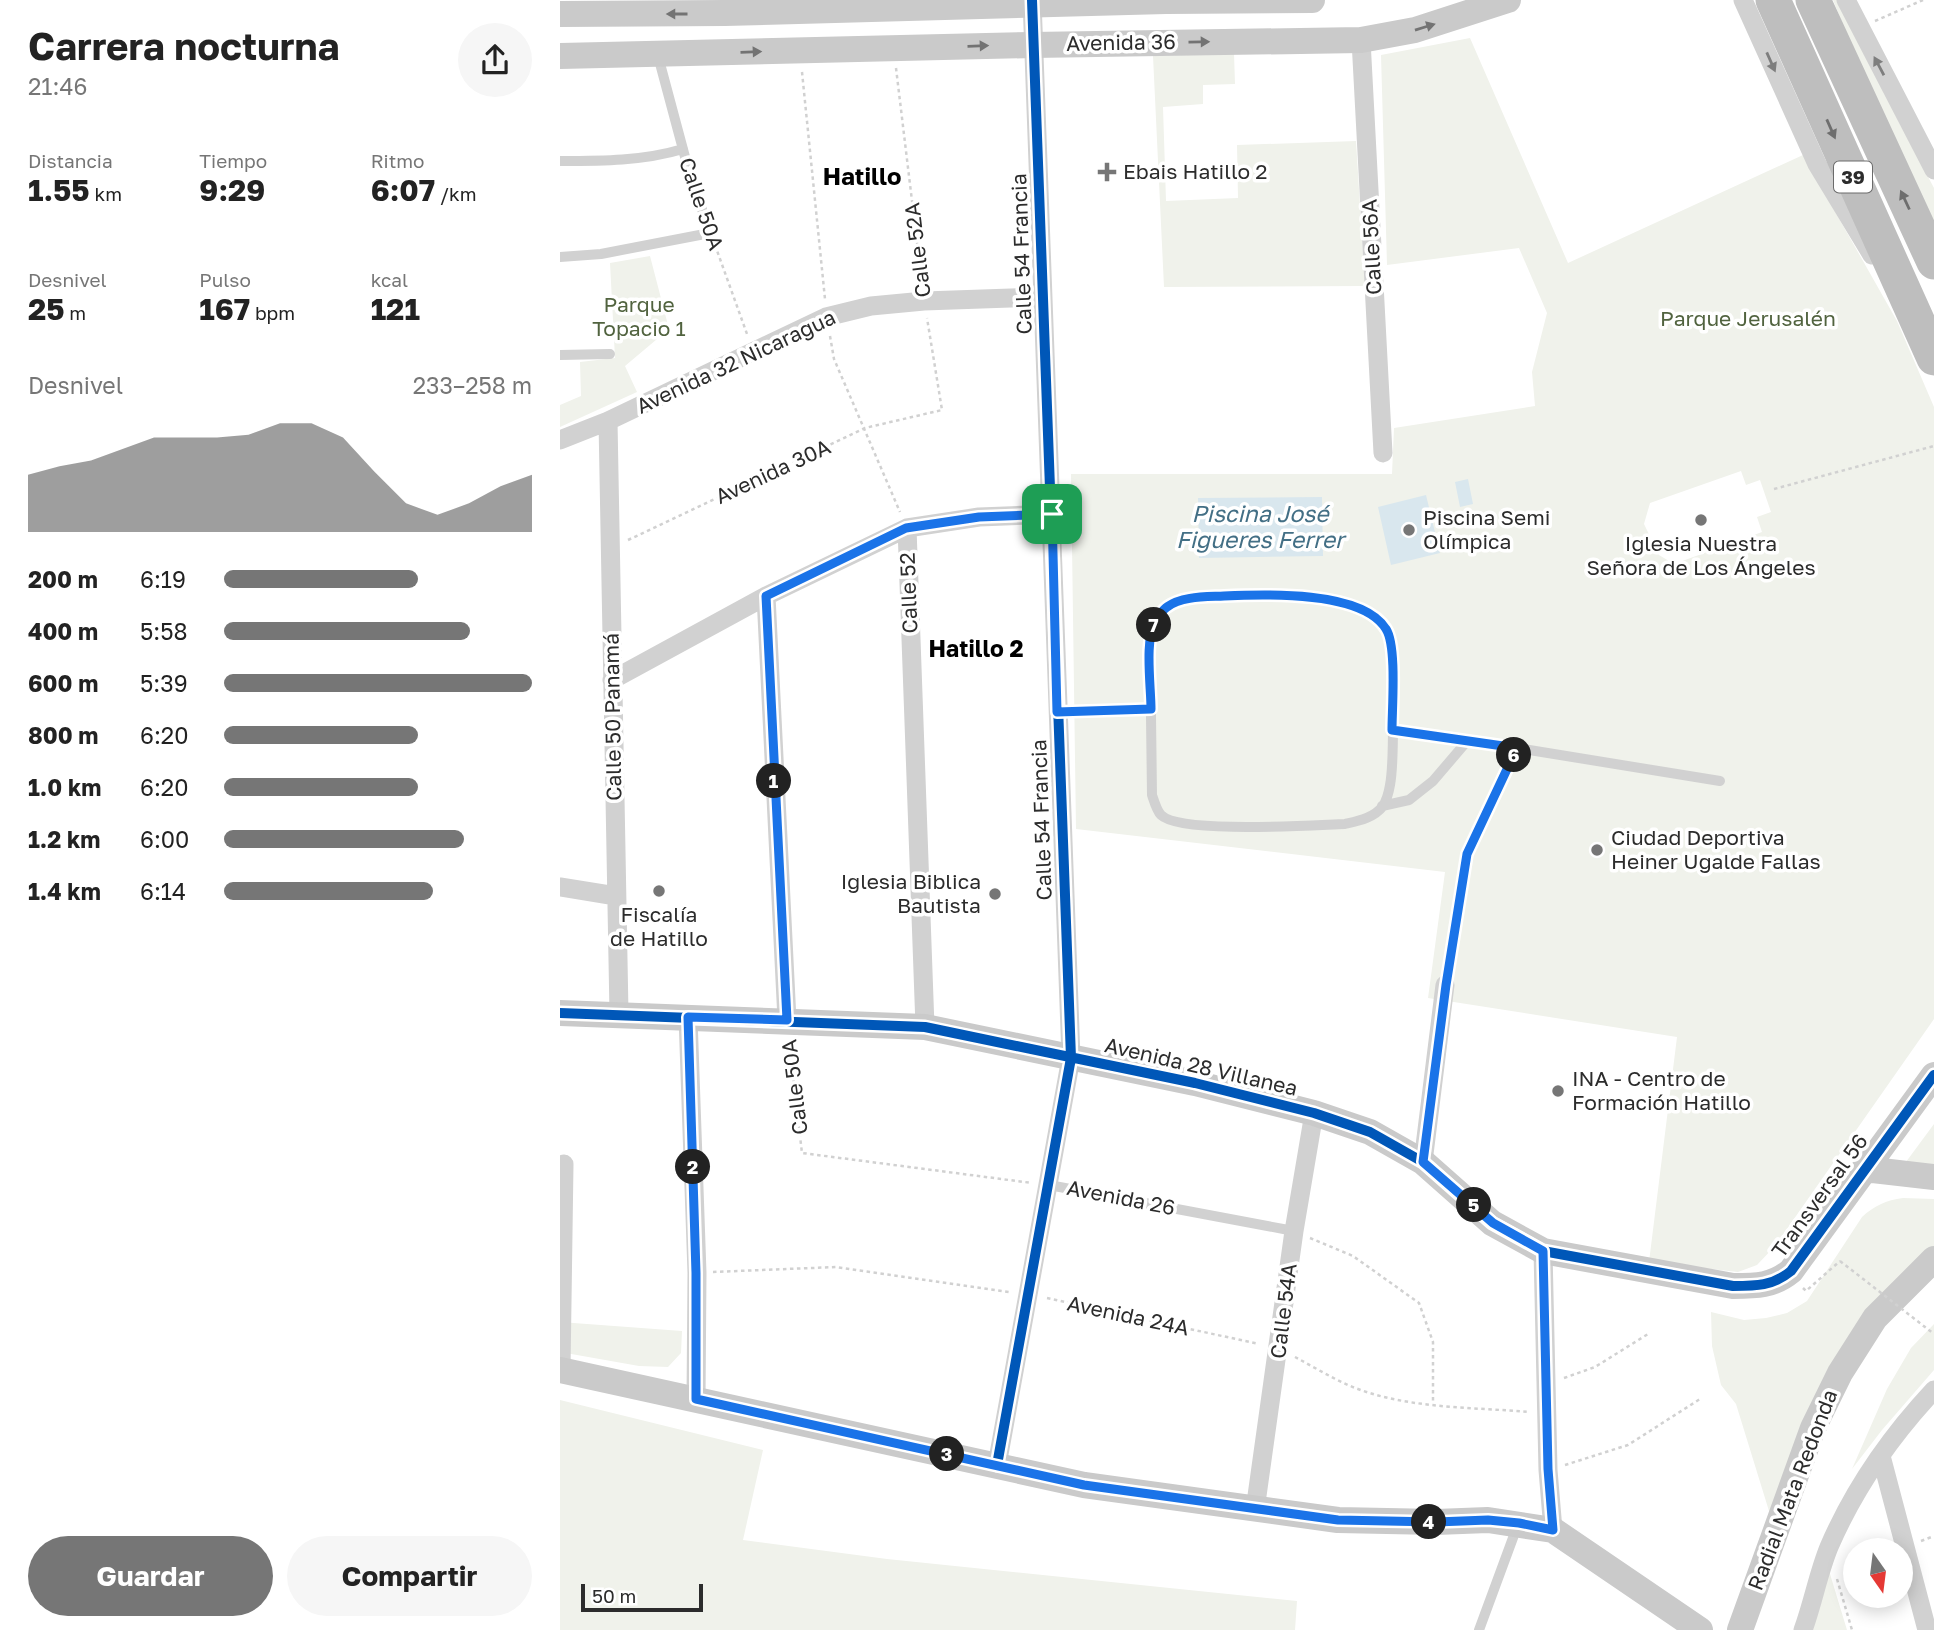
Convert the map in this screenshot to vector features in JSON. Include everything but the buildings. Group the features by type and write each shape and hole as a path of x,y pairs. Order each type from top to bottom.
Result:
{"highway":[{"name":"39","path":"1773,0 1933,356"},
{"name":"39","path":"1813,0 1934,262"}],"street":[{"name":"Avenida 36","path":"560,14 725,7 1312,0"},
{"name":"Avenida 36","path":"560,56 1361,40 1415,30 1480,5 1508,0"},
{"path":"1743,0 1817,164 1933,356"},
{"path":"1846,0 1934,170"},
{"name":"Calle 54 Francia","path":"997,1465 1071,1058 1032,2"},
{"name":"Calle 56A","path":"1361,40 1383,453"},
{"name":"Avenida 32 Nicaragua","path":"560,440 608,421 826,317 871,306 1043,297"},
{"name":"Calle 50 Panamá","path":"608,421 619,1013"},
{"path":"612,680 766,596 906,528 979,517 1052,514"},
{"name":"Calle 52","path":"906,528 925,1027"},
{"path":"766,596 787,1020"},
{"path":"560,887 616,896"},
{"path":"1423,1162 1446,985"},
{"name":"Avenida 28 Villanea","path":"560,1013 619,1013 925,1027 1195,1083 1314,1113 1370,1132 1423,1162 1493,1223 1551,1261"},
{"path":"688,1017 696,1273 696,1399"},
{"name":"Transversal 56","path":"1551,1261 1733,1286 1772,1283 1791,1271 1934,1076"},
{"name":"Calle 54A","path":"1255,1510 1294,1231 1314,1113"},
{"path":"564,1164 561,1370 1084,1485 1338,1520 1488,1520 1553,1530 1697,1628"},
{"path":"1864,1169 1934,1177"},
{"name":"Radial Mata Redonda","path":"1740,1630 1813,1428 1840,1373 1874,1318 1934,1259"},
{"path":"1551,1261 1548,1469 1553,1530"},
{"path":"1803,1630 1828,1550 1850,1503 1881,1456 1934,1390"},
{"path":"1881,1456 1927,1630"}],"lane":[{"name":"Calle 50A","path":"657,55 710,233"},
{"path":"560,161 622,161 683,149"},
{"path":"560,257 601,254 710,233"},
{"path":"560,355 610,354"},
{"path":"1293,594 1328,600 1368,612 1386,629 1392,651 1392,730 1390,786 1382,806 1367,819 1345,824 1204,826 1176,822 1161,815 1152,795 1150,638 1156,620 1167,607 1193,598 1293,594"},
{"path":"1392,730 1720,780"},
{"path":"1382,806 1409,800 1433,781 1468,740"},
{"path":"1446,985 1467,854 1517,748"},
{"name":"Avenida 26","path":"1049,1185 1294,1231"},
{"path":"1479,1630 1519,1523"}],"path":[{"path":"1859,28 1923,0"},
{"path":"1774,489 1934,446"},
{"path":"1057,712 1151,709"},
{"path":"1294,1231 1353,1256 1419,1303 1433,1342 1433,1404"},
{"path":"1806,1291 1840,1261 1934,1334"},
{"path":"1548,1384 1595,1367 1648,1334"},
{"path":"1548,1469 1628,1445 1700,1399"},
{"path":"1828,1550 1852,1630"}],"green space":[{"path":"1833,0 1840,0 1934,188 1934,222 1869,89"},
{"name":"Ciudad Deportiva Heiner Ugalde Fallas","path":"1470,38 1568,263 1803,155 1897,321 1934,407 1934,1019 1775,1246 1757,1265 1738,1272 1649,1262 1677,1037 1428,998 1445,872 1076,829 1071,474 1392,474 1394,428 1535,406 1532,372 1547,313 1519,248 1387,265 1381,55","holes":["1741,471 1746,485 1760,480 1771,512 1757,517 1762,532 1674,564 1659,555 1644,524 1650,503"]},
{"path":"1234,53 1235,84 1203,85 1203,104 1163,107 1166,201 1238,198 1237,145 1356,141 1365,286 1164,287 1153,56"},
{"name":"Parque Topacio 1","path":"650,256 669,329 625,366 637,392 560,427 560,405 581,396 580,362 615,358 610,263"},
{"path":"1934,1124 1934,1176 1903,1166"},
{"path":"1903,1198 1934,1199 1934,1259 1899,1290 1773,1524 1736,1404 1721,1385 1712,1346 1711,1312 1744,1320 1787,1313 1807,1301 1862,1217 1881,1204"},
{"path":"560,1322 682,1331 681,1353 668,1367 639,1366 560,1352"},
{"path":"1934,1324 1934,1370 1852,1469 1887,1389 1911,1348"},
{"path":"560,1400 763,1450 743,1540 887,1559 1297,1601 1295,1630 560,1630"},
{"path":"1827,1564 1847,1630 1807,1630"}],"water":[{"path":"1468,479 1473,504 1460,507 1455,482"},
{"name":"Piscina Semi Olímpica","path":"1426,495 1440,553 1391,565 1378,507"},
{"name":"Piscina José Figueres Ferrer","path":"1322,497 1323,556 1199,558 1198,498"}],"cycle path":[{"path":"997,1465 1071,1058 1032,0"},
{"path":"560,1013 925,1027 1195,1083 1314,1113 1370,1132 1423,1162 1492,1223 1543,1251 1733,1286 1771,1282 1791,1271 1934,1075"}],"place":[{"name":"Ebais Hatillo 2","path":"1107,172"},
{"name":"Iglesia Nuestra Señora de Los Ángeles","path":"1701,520"},
{"name":"Piscina Semi Olímpica","path":"1409,530"},
{"name":"Ciudad Deportiva Heiner Ugalde Fallas","path":"1597,850"},
{"name":"Fiscalía de Hatillo","path":"659,891"},
{"name":"Iglesia Biblica Bautista","path":"995,894"},
{"name":"INA - Centro de Formación Hatillo","path":"1558,1091"}],"district":[{"name":"Hatillo","path":"862,177"},
{"name":"Hatillo 2","path":"976,649"}],"route":[{"path":"1052,514 1057,712 1151,709 1150,638 1156,620 1167,607 1193,598 1293,594 1328,600 1368,612 1386,629 1392,651 1392,730 1517,748 1467,854 1446,985 1423,1162 1493,1223 1543,1251 1548,1469 1553,1530 1488,1520 1338,1520 1084,1485 696,1399 696,1273 688,1017 787,1020 766,596 906,528 979,517 1052,514"}],"park label":[{"name":"Parque Jerusalén","path":"1748,319"}]}
